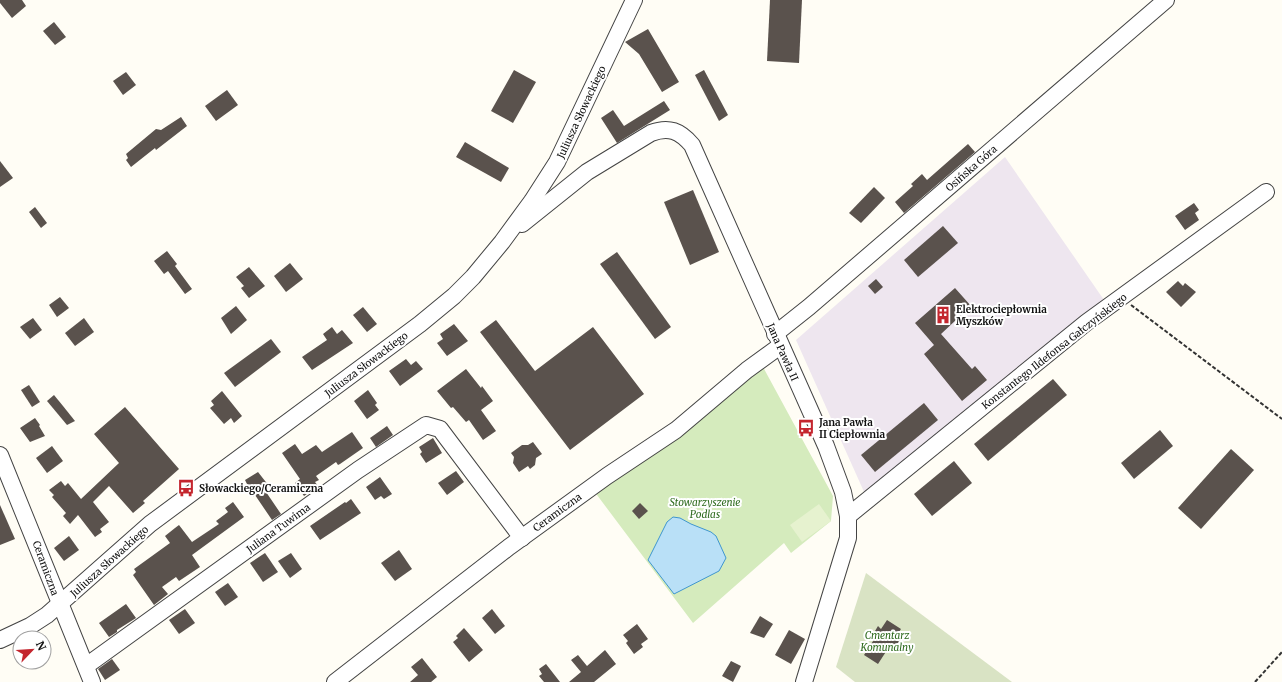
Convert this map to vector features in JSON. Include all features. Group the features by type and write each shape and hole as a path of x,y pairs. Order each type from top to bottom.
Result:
{"street":[{"name":"Juliusza Słowackiego","path":"0,640 30,626 60,605 150,524 432,314 462,288 502,242 557,162 634,0"},
{"name":"Osińska Góra","path":"778,340 809,307 1166,0"},
{"name":"Jana Pawła II","path":"502,242 531,216 587,172 633,143 659,130 672,129 686,138 697,156 837,472 848,516 846,547 804,682"},
{"path":"557,162 569,173 578,174 587,172"},
{"name":"Konstantego Ildefonsa Gałczyńskiego","path":"848,516 1087,322 1266,192"},
{"name":"Ceramiczna","path":"335,682 522,538 607,476 676,430 747,370 778,340"},
{"name":"Juliana Tuwima","path":"86,666 352,475 426,425 440,429 522,538"},
{"name":"Ceramiczna","path":"0,455 34,535 60,605 92,682"}],"path":[{"path":"1121,298 1282,418"},
{"path":"1255,682 1282,652"}],"shaded area":[{"path":"1005,157 1104,300 865,494 796,340"}],"green space":[{"name":"Stowarzyszenie Podlas","path":"763,367 833,496 831,521 791,553 784,543 693,623 594,491"},
{"path":"819,504 831,521 802,542 790,525"},
{"name":"Cmentarz Komunalny","path":"866,573 1012,682 855,682 836,667"}],"water":[{"path":"673,517 680,518 711,532 716,536 726,558 719,571 674,594 648,560 667,522"}],"building":[{"path":"0,0 22,0 26,6 12,18 0,3"},
{"path":"770,0 802,0 799,63 767,61"},
{"path":"54,22 66,37 55,45 43,31"},
{"path":"648,29 679,82 662,92 639,54 625,42"},
{"path":"514,70 536,82 513,123 491,111"},
{"path":"704,70 728,115 719,121 695,75"},
{"path":"126,72 136,85 123,95 113,81"},
{"path":"227,90 238,105 216,121 205,106"},
{"path":"664,101 670,110 617,143 601,118 613,110 624,126"},
{"path":"181,117 187,126 131,167 126,160 128,158 126,154 156,129 161,130"},
{"path":"465,142 509,168 501,182 456,157"},
{"path":"968,144 975,152 904,213 895,202 913,186 911,184 922,174 927,180"},
{"path":"0,161 13,178 0,187"},
{"path":"874,187 885,198 861,223 849,213"},
{"path":"693,190 719,252 690,265 664,202"},
{"path":"1194,203 1199,210 1195,213 1199,220 1185,230 1175,216"},
{"path":"35,207 47,223 41,228 29,212"},
{"path":"943,226 958,243 918,277 904,260"},
{"path":"167,251 177,264 175,266 192,289 185,294 168,271 164,274 154,261"},
{"path":"617,252 671,327 655,339 600,264"},
{"path":"290,263 303,279 286,292 274,276"},
{"path":"249,267 265,286 249,298 241,288 244,286 236,277"},
{"path":"876,279 883,287 875,294 868,286"},
{"path":"1178,281 1183,286 1185,283 1196,292 1181,307 1166,292"},
{"path":"955,288 971,306 941,334 972,369 975,366 987,380 962,401 924,354 934,345 915,323"},
{"path":"60,297 69,308 57,317 49,305"},
{"path":"236,306 247,320 231,334 221,318"},
{"path":"363,307 377,324 367,332 353,315"},
{"path":"33,318 42,330 30,339 20,327"},
{"path":"84,318 94,332 75,346 65,333"},
{"path":"496,320 535,371 593,327 644,394 570,450 480,332"},
{"path":"454,324 468,341 447,356 437,343 443,339 440,334"},
{"path":"332,327 337,334 342,330 353,343 312,370 302,357 327,340 323,334"},
{"path":"271,339 281,352 235,387 224,373"},
{"path":"406,359 411,365 416,361 423,369 400,386 389,371"},
{"path":"466,369 481,388 482,386 493,401 481,410 496,431 483,440 469,420 466,422 453,407 451,408 437,391"},
{"path":"1053,379 1067,395 988,461 974,444"},
{"path":"29,385 40,402 32,407 21,390"},
{"path":"368,390 377,403 375,405 379,410 367,419 354,401"},
{"path":"222,391 242,416 234,423 231,418 224,424 210,408 214,405 211,401"},
{"path":"54,395 75,421 67,425 47,401"},
{"path":"924,403 938,420 875,472 861,455"},
{"path":"125,407 179,469 143,501 145,503 133,513 109,486 93,502 109,522 100,529 102,532 95,537 78,515 70,524 63,516 66,513 52,497 54,495 49,490 61,481 65,486 68,483 81,499 119,463 94,434"},
{"path":"35,418 45,436 30,442 20,428"},
{"path":"387,426 393,435 376,447 370,438"},
{"path":"1160,430 1173,446 1134,479 1121,463"},
{"path":"352,432 363,448 340,464 338,465 336,462 316,476 319,480 315,482 318,486 304,496 295,483 300,479 282,453 295,444 302,454 316,445 322,452"},
{"path":"433,438 442,453 426,463 420,454 422,452 419,447"},
{"path":"533,442 542,454 536,458 535,465 530,469 528,466 519,472 513,463 514,457 511,453 522,445 528,445"},
{"path":"52,446 63,461 47,473 36,458"},
{"path":"1231,449 1254,470 1201,529 1178,508"},
{"path":"954,461 972,483 932,516 914,494"},
{"path":"456,471 464,482 447,495 438,483"},
{"path":"258,472 269,486 264,489 281,514 272,520 255,495 253,497 246,488 248,486 245,480"},
{"path":"380,477 392,494 384,499 381,496 375,500 366,487"},
{"path":"351,499 361,513 320,540 310,526"},
{"path":"233,502 244,517 192,555 200,567 179,581 176,577 162,587 168,594 154,605 133,575 136,572 134,569 170,543 165,536 179,525 192,542 219,524 216,521 228,512 225,508"},
{"path":"640,503 648,511 639,519 632,511"},
{"path":"0,505 15,539 0,545"},
{"path":"69,536 79,550 64,561 54,548"},
{"path":"399,550 412,569 395,581 381,563"},
{"path":"265,553 278,572 263,582 250,563"},
{"path":"291,553 302,569 290,578 278,561"},
{"path":"228,583 238,597 225,606 215,592"},
{"path":"126,604 136,618 109,637 99,623"},
{"path":"185,609 195,623 179,634 169,620"},
{"path":"492,609 505,626 495,634 482,618"},
{"path":"760,616 773,624 764,638 750,633"},
{"path":"887,620 901,629 895,638 902,641 895,651 889,647 878,664 864,655 875,638 872,636 878,626 881,629"},
{"path":"637,624 648,639 641,644 643,647 634,654 626,643 628,641 623,635"},
{"path":"464,628 483,650 469,662 453,642 458,638 456,636"},
{"path":"789,630 805,639 791,664 775,655"},
{"path":"605,650 616,664 594,682 569,682 581,672 571,660 578,655 587,666"},
{"path":"422,658 437,677 431,682 410,682 418,675 411,667"},
{"path":"112,659 120,670 105,680 98,669"},
{"path":"731,661 741,666 733,682 722,676"},
{"path":"546,664 560,682 544,682 539,676 542,674 539,669"}],"place":[{"name":"Elektrociepłownia Myszków","path":"943,315"},
{"name":"Jana Pawła II Ciepłownia","path":"806,428"},
{"name":"Słowackiego/Ceramiczna","path":"186,488"}]}
